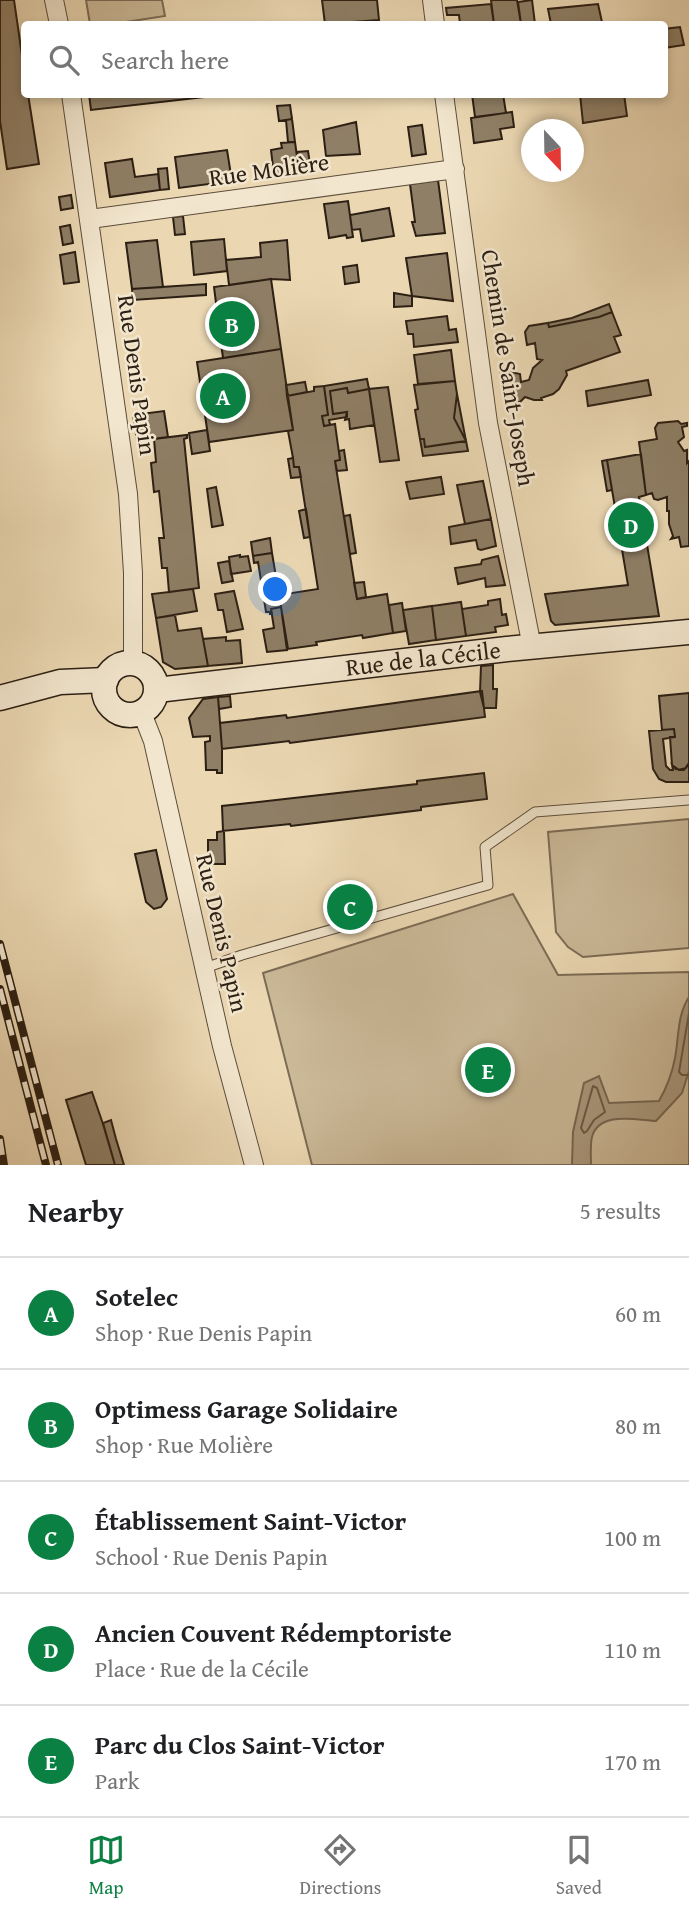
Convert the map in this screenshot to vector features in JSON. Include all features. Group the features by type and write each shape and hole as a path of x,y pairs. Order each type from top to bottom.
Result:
{"street":[{"path":"54,0 58,21"},
{"path":"432,0 435,21"},
{"name":"Rue Denis Papin","path":"72,98 128,494 133,573 133,663"},
{"name":"Chemin de Saint-Joseph","path":"445,98 488,423 532,647"},
{"name":"Rue Molière","path":"90,219 455,169"},
{"name":"Rue de la Cécile","path":"157,690 532,647 689,632"},
{"path":"133,663 150,672 157,690 150,707 142,713 122,714 107,700 104,690 106,680 117,667 133,663"},
{"path":"0,698 60,682 106,680"},
{"name":"Rue Denis Papin","path":"142,713 153,741 222,1046 254,1165"}],"lane":[{"path":"205,968 488,885 485,847 535,812 689,800"}],"shaded area":[{"path":"86,0 162,0 165,16 132,21 90,21"},
{"path":"689,819 689,948 583,957 568,947 556,932 548,832"},
{"path":"513,894 558,975 689,972 689,1165 312,1165 263,973"}],"water":[{"path":"689,997 689,1071 682,1093 656,1121 619,1119 602,1123 592,1137 591,1165 572,1165 573,1132 584,1083 599,1076 609,1103 659,1101 672,1070 680,1019"}],"building":[{"path":"0,0 14,0 21,48 21,98 29,98 39,164 7,169 0,121"},
{"path":"322,0 377,0 379,20 325,21"},
{"path":"491,0 517,0 520,21 494,21"},
{"path":"532,0 535,21 521,21 518,2"},
{"path":"491,4 494,21 460,21 459,15 447,15 446,8"},
{"path":"598,4 602,21 550,21 548,9"},
{"path":"680,27 684,45 668,47 668,28"},
{"path":"90,98 196,98 91,110"},
{"path":"473,98 504,98 506,113 475,117"},
{"path":"580,98 625,98 627,116 584,123"},
{"path":"290,105 292,119 279,121 277,106"},
{"path":"512,112 514,127 500,129 502,139 474,143 471,118"},
{"path":"292,119 295,142 288,142 286,120"},
{"path":"356,122 360,154 326,156 323,130"},
{"path":"422,125 426,154 412,156 408,127"},
{"path":"295,142 299,171 274,175 271,150 282,148 281,143"},
{"path":"227,150 232,181 179,188 175,157"},
{"path":"308,151 311,170 299,171 297,152"},
{"path":"132,159 135,177 158,174 160,190 110,197 105,163"},
{"path":"167,168 169,189 160,190 158,169"},
{"path":"438,180 445,233 416,236 412,222 415,222 410,184"},
{"path":"71,195 73,208 61,210 59,197"},
{"path":"348,201 353,237 347,238 346,235 329,238 324,204"},
{"path":"389,208 394,236 362,241 360,229 352,230 350,215"},
{"path":"183,216 185,234 175,235 173,217"},
{"path":"70,225 73,243 63,245 60,227"},
{"path":"224,239 227,271 194,275 191,242"},
{"path":"157,240 163,287 132,289 126,243"},
{"path":"287,240 290,280 271,279 229,285 226,260 261,257 260,243"},
{"path":"75,252 79,282 64,284 60,255"},
{"path":"447,253 453,301 412,296 406,258"},
{"path":"357,265 359,282 345,284 343,267"},
{"path":"271,279 281,349 223,358 214,287"},
{"path":"206,284 206,295 133,300 132,289"},
{"path":"394,293 412,296 412,306 394,307"},
{"path":"609,304 612,312 599,317 549,327 548,323 572,318"},
{"path":"612,312 621,335 614,337 620,352 566,371 567,375 559,389 541,398 542,400 525,397 520,402 506,405 500,370 520,374 521,382 529,380 533,368 542,360 537,359 535,343 527,345 525,332 529,326 548,323 549,327"},
{"path":"447,316 449,330 456,329 458,342 414,347 413,334 408,334 406,321"},
{"path":"281,349 293,430 209,442 197,362"},
{"path":"451,350 455,381 418,384 414,355"},
{"path":"367,379 369,389 348,393 347,388 330,391 333,414 347,412 347,417 329,420 330,425 324,426 322,416 328,415 324,386"},
{"path":"648,380 651,395 588,406 586,391"},
{"path":"455,381 457,394 454,418 466,441 425,447 424,439 420,439 414,385"},
{"path":"305,382 307,392 287,396 286,385"},
{"path":"324,386 328,415 322,416 324,426 335,424 340,460 335,461 357,599 387,594 393,633 316,642 317,645 288,649 279,595 318,589 299,467 294,467 288,431 293,430 287,396 314,391 314,387"},
{"path":"388,387 399,460 380,462 369,389"},
{"path":"347,388 348,393 369,389 374,425 350,429 349,419 345,420 347,412 333,414 330,391"},
{"path":"457,394 466,441 454,418"},
{"path":"164,411 168,437 137,441 133,415"},
{"path":"678,421 681,424 687,423 687,426 682,427 684,437 678,442 684,451 687,450 687,463 689,461 689,546 681,547 679,537 671,539 673,536 667,511 667,497 658,500 654,499 652,493 646,495 639,442 657,439 655,428 658,423"},
{"path":"207,430 210,451 192,454 189,433"},
{"path":"187,435 184,439 199,588 169,592 167,568 162,568 159,538 164,538 159,491 154,492 151,463 156,462 154,439"},
{"path":"420,439 424,439 425,447 466,441 468,451 423,456"},
{"path":"344,450 347,470 337,471 335,461 340,460 339,451"},
{"path":"641,454 646,495 639,497 659,616 555,625 551,621 545,594 628,585 607,460"},
{"path":"293,458 294,467 299,467 301,477 291,478 288,459"},
{"path":"607,460 612,490 607,491 602,461"},
{"path":"441,477 444,494 410,499 406,482"},
{"path":"483,481 491,519 465,524 457,485"},
{"path":"216,487 223,525 212,527 207,489"},
{"path":"306,509 310,537 304,538 299,511"},
{"path":"350,515 356,553 350,554 344,516"},
{"path":"491,519 496,546 481,550 478,549 476,540 451,544 449,527"},
{"path":"270,538 272,553 253,556 251,542"},
{"path":"272,553 281,607 271,609 270,614 266,612 258,562 254,563 253,556"},
{"path":"248,556 251,571 231,574 229,557"},
{"path":"498,556 505,585 486,587 485,578 458,584 455,568 481,564 482,560"},
{"path":"229,561 233,581 222,583 218,563"},
{"path":"364,582 366,597 357,599 354,583"},
{"path":"193,589 197,611 156,618 152,594"},
{"path":"234,591 243,629 227,632 223,610 218,610 215,594"},
{"path":"500,599 502,615 506,614 508,625 495,627 496,632 466,636 462,609 488,605 488,601"},
{"path":"461,602 466,636 436,640 432,606"},
{"path":"402,603 406,631 393,633 389,605"},
{"path":"432,606 436,640 409,644 403,610"},
{"path":"281,607 287,650 267,652 263,630 274,628 271,609"},
{"path":"175,615 178,631 201,628 208,666 175,669 163,662 156,618"},
{"path":"226,637 226,641 240,640 242,663 208,666 203,639"},
{"path":"493,665 493,689 497,689 496,708 484,708 480,692 481,666"},
{"path":"482,691 485,717 290,743 222,749 220,723 286,715 287,718"},
{"path":"689,693 689,763 686,768 679,770 672,765 670,737 675,737 674,729 662,730 659,696"},
{"path":"230,696 231,707 219,709 218,697"},
{"path":"218,697 222,773 206,770 205,742 210,741 210,736 193,737 189,718 203,699"},
{"path":"674,729 675,737 663,739 666,766 670,770 673,770 672,765 676,769 684,770 689,763 689,782 666,782 659,779 653,769 649,731"},
{"path":"484,773 487,799 291,826 223,831 222,806 417,784 417,781"},
{"path":"224,831 225,864 208,864 208,840 217,840 217,832"},
{"path":"156,850 167,899 161,907 154,909 146,902 135,854"},
{"path":"92,1092 115,1165 86,1165 66,1100"},
{"path":"111,1120 124,1165 115,1165 103,1123"}],"railway":[{"path":"0,944 58,1165"},
{"path":"0,989 46,1165"},
{"path":"0,1139 4,1165"}],"place":[{"name":"Optimess Garage Solidaire","path":"232,324"},
{"name":"Sotelec","path":"223,396"},
{"name":"Ancien Couvent Rédemptoriste","path":"631,525"},
{"name":"Établissement Saint-Victor","path":"350,907"},
{"name":"Parc du Clos Saint-Victor","path":"488,1070"}]}
